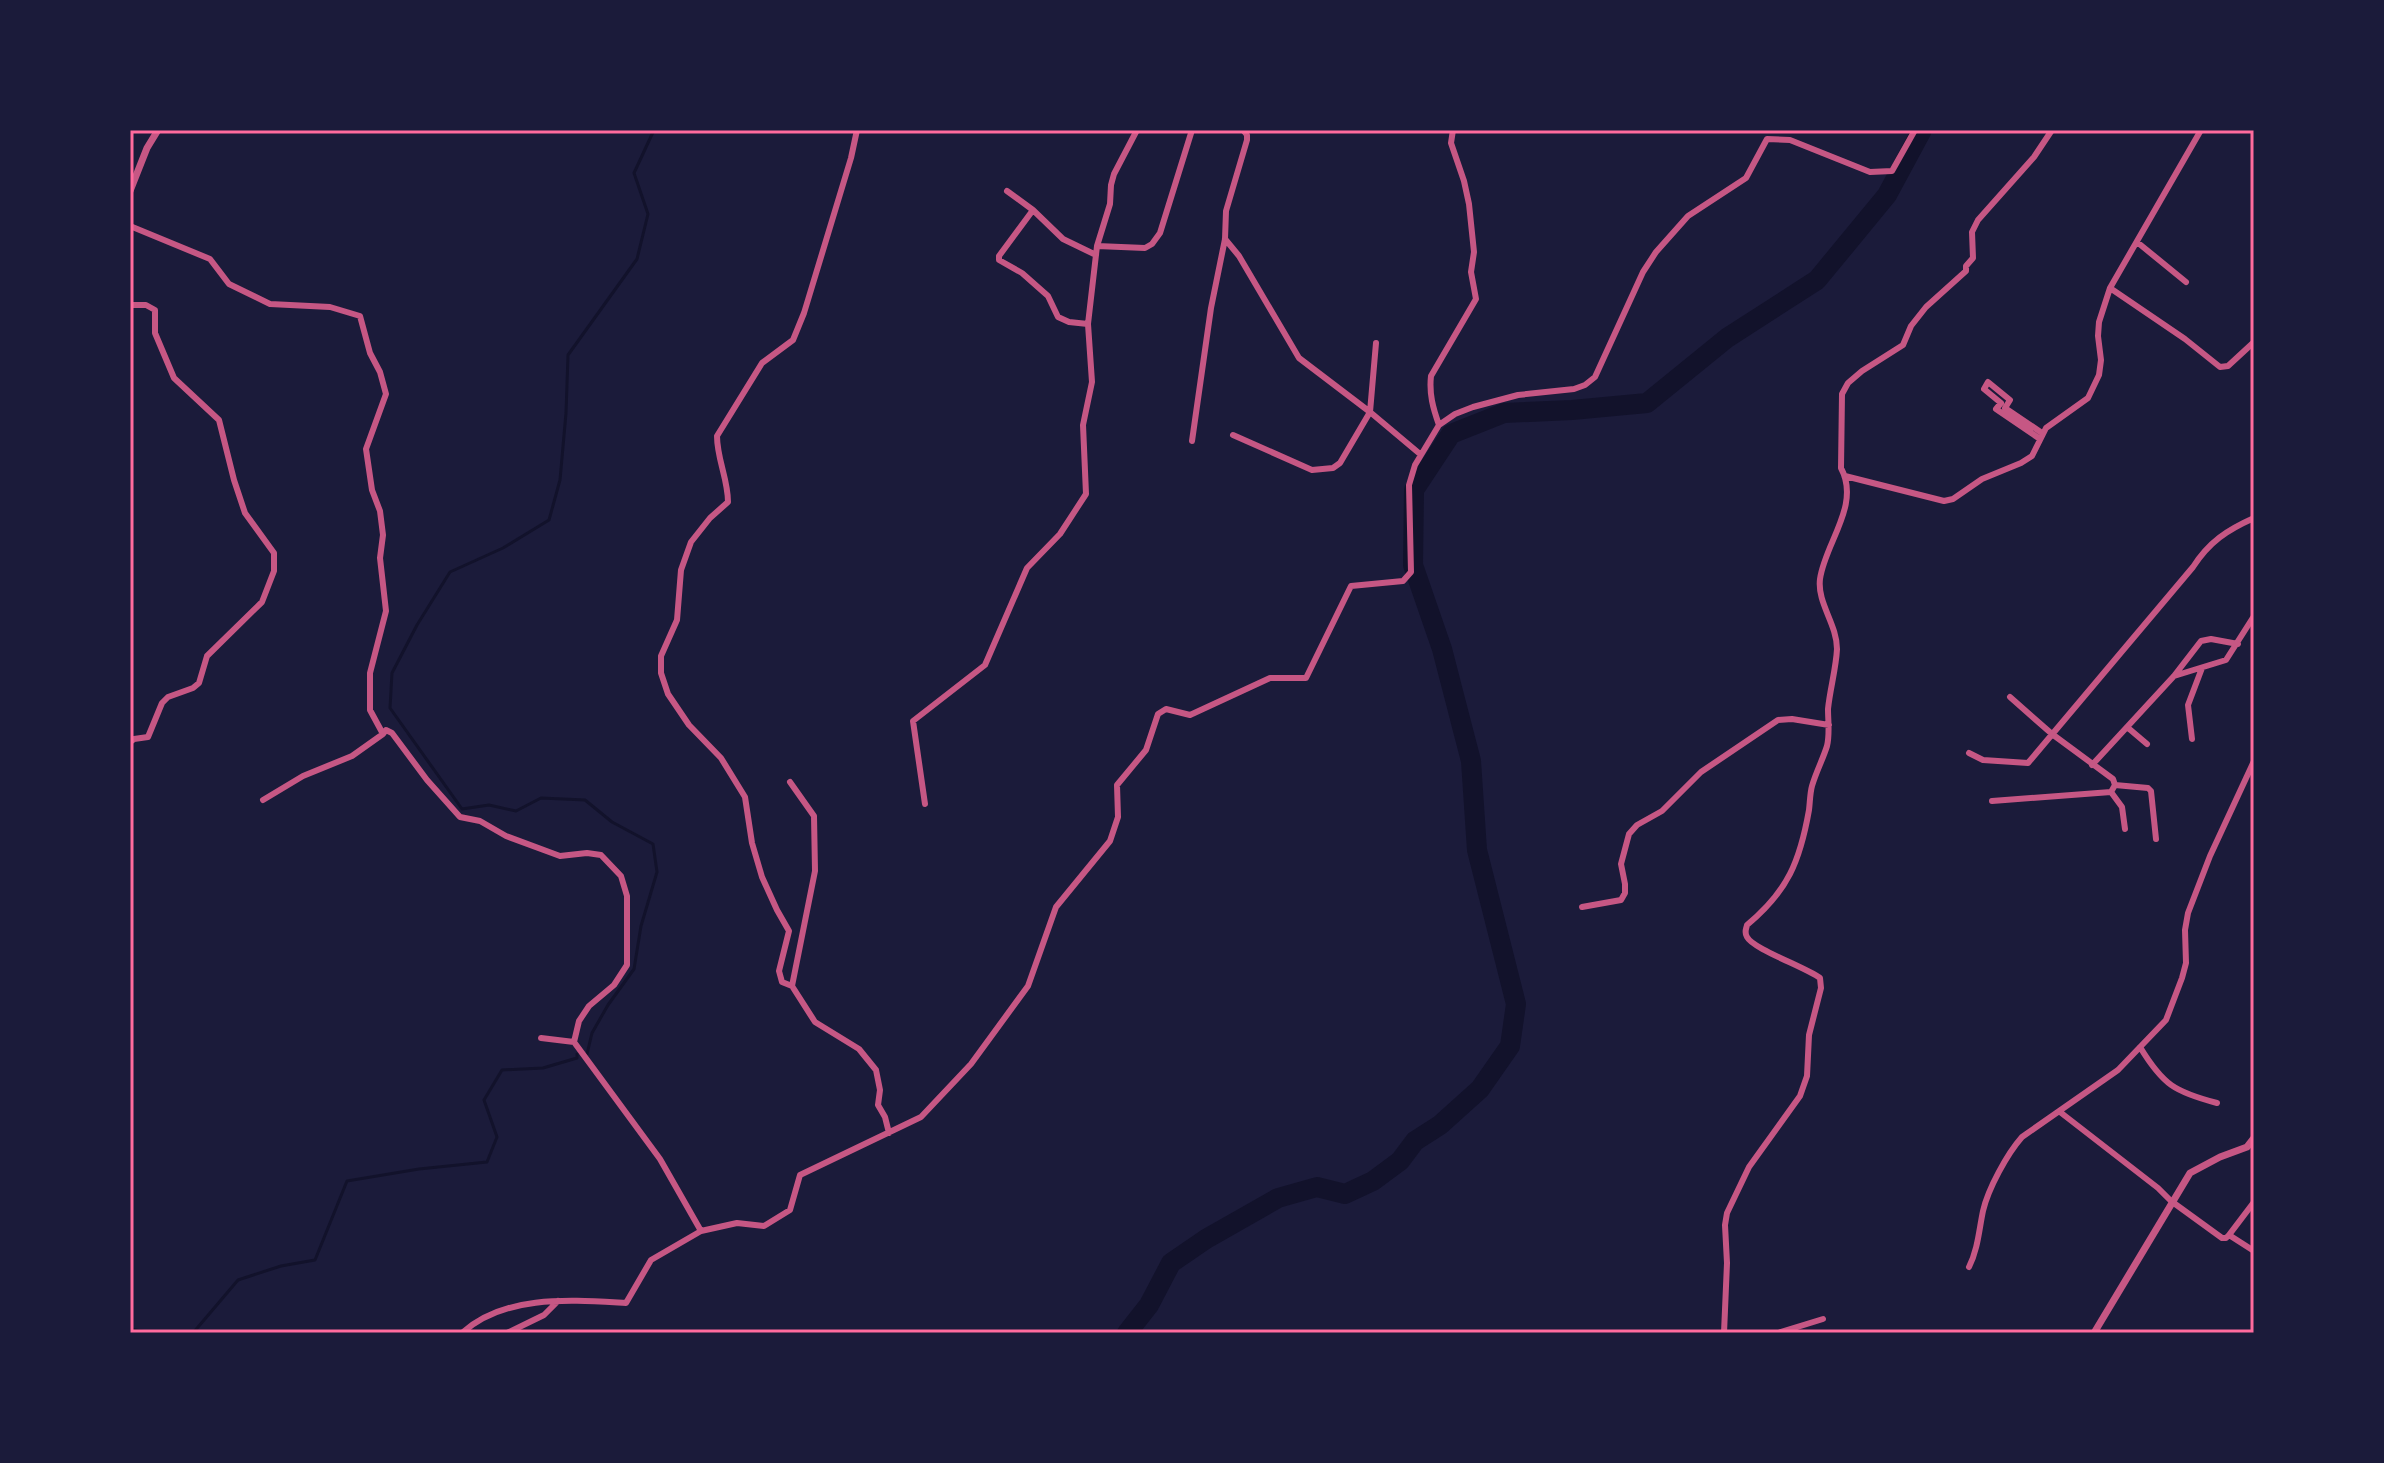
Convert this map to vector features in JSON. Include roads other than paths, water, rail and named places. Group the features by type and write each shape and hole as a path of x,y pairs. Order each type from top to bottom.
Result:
{"street":[{"path":"130,191 147,148 158,130"},
{"path":"857,130 809,299 793,340 762,363 717,436 728,502 691,542 681,570 677,620 661,656 661,673 668,694 689,725 721,758 745,797 752,843 762,877 789,931 779,971 782,982 792,986 815,1022 859,1049 876,1070 880,1090 878,1105 889,1133"},
{"path":"925,804 913,721 985,665 1027,568 1060,534 1086,494 1083,425 1092,382 1088,324 1097,246 1110,204 1114,174 1137,130"},
{"path":"1097,246 1145,248 1152,244 1160,233 1192,130"},
{"path":"1192,441 1211,308 1225,239 1229,193 1247,140 1243,130"},
{"path":"1439,425 1431,404 1431,376 1476,299 1471,272 1474,252 1469,204 1451,143 1453,130"},
{"path":"462,1333 472,1324 504,1309 559,1300 626,1303 651,1260 701,1231 737,1223 764,1226 790,1210 800,1175 921,1117 971,1064 1028,986 1056,907 1110,841 1118,817 1117,785 1146,750 1158,714 1166,709 1190,715 1270,678 1306,678 1351,586 1403,581 1411,572 1409,485 1420,454 1439,425 1473,407 1518,395 1574,389 1595,377 1643,272 1656,252 1702,204 1746,178 1767,139 1790,140 1870,172 1892,171 1915,130"},
{"path":"1724,1333 1727,1213 1749,1167 1800,1096 1807,1076 1809,1035 1822,983 1813,972 1757,948 1747,939 1745,931 1747,925 1782,891 1797,859 1811,788 1826,749 1837,648 1834,629 1819,592 1824,566 1844,514 1847,490 1841,468 1842,394 1848,383 1862,371 1903,345 1911,326 1926,307 1966,271 1973,258 1972,232 1978,220 2034,157 2052,130"},
{"path":"1845,476 1944,501 2032,456 2046,428 2088,398 2099,375 2099,322 2110,288 2201,130"},
{"path":"1007,191 1033,210 1063,239 1096,255"},
{"path":"1033,210 999,260 1022,273 1048,296 1058,317 1088,324"},
{"path":"130,226 210,259 229,284 270,304 330,307 360,316 386,394 366,449 383,535 380,558 386,611 370,673 370,710 383,734"},
{"path":"1225,239 1239,256 1299,358 1420,454"},
{"path":"2137,242 2186,282"},
{"path":"2110,288 2220,367 2228,366 2254,342"},
{"path":"130,305 146,305 155,310 155,333 174,378 219,420 245,513 274,553 274,571 262,602 207,656 199,683 168,697 162,703 148,737 130,742"},
{"path":"1233,435 1312,470 1333,468 1340,463 1370,412 1376,343"},
{"path":"1988,382 2010,400 2005,408 2041,436 1996,409 2001,403 1984,389 1988,382"},
{"path":"1969,753 1983,760 2028,763 2210,543 2224,532 2254,518"},
{"path":"2174,676 2226,660 2254,616"},
{"path":"2092,765 2174,676 2201,641 2211,639 2238,644"},
{"path":"2192,739 2188,705 2202,668"},
{"path":"2010,697 2052,734 2113,779 2125,829"},
{"path":"1582,907 1621,900 1625,884 1621,864 1629,834 1637,825 1662,811 1701,772 1778,720 1829,725"},
{"path":"2127,727 2147,744"},
{"path":"263,800 303,776 352,756 386,730 392,733 460,817 480,821 506,836 560,856 601,855 621,876 627,896 627,965 614,985 589,1006 579,1021 574,1042"},
{"path":"1969,1267 1980,1236 1983,1210 2011,1151 2022,1137 2118,1070 2166,1020 2186,963 2188,913 2210,856 2254,761"},
{"path":"790,782 814,816 815,871 792,986"},
{"path":"1992,801 2113,788 2148,788 2151,791 2156,839"},
{"path":"541,1038 574,1042 660,1159 701,1231"},
{"path":"2140,1047 2155,1072 2171,1086 2190,1096 2217,1103"},
{"path":"2060,1112 2222,1238 2229,1235 2254,1202"},
{"path":"2094,1333 2190,1173 2247,1147 2254,1138"},
{"path":"2247,1147 2254,1153"},
{"path":"2229,1235 2254,1251"},
{"path":"507,1333 544,1315 559,1300"},
{"path":"1778,1333 1823,1319"}],"waterway":[{"path":"587,1054 592,1033 634,969 641,926 657,872 653,844 612,822 585,800 541,798 516,811 489,805 462,809 390,708 392,673 450,572 503,548 549,520 560,480 568,355 637,259 648,214 634,173 654,130"},
{"path":"1127,1333 1149,1305 1171,1263 1278,1198 1317,1187 1345,1194 1373,1181 1400,1161 1415,1141 1440,1125 1480,1089 1510,1046 1516,1004 1477,850 1471,761 1442,649 1413,565 1414,490 1451,434 1504,413 1647,403 1727,338 1817,280 1887,195 1922,130"},
{"path":"193,1333 238,1280 281,1266 315,1260 347,1181 487,1162 497,1137 484,1100 502,1070 543,1068 577,1058 577,1054"},
{"path":"130,1329 153,1333"}]}
